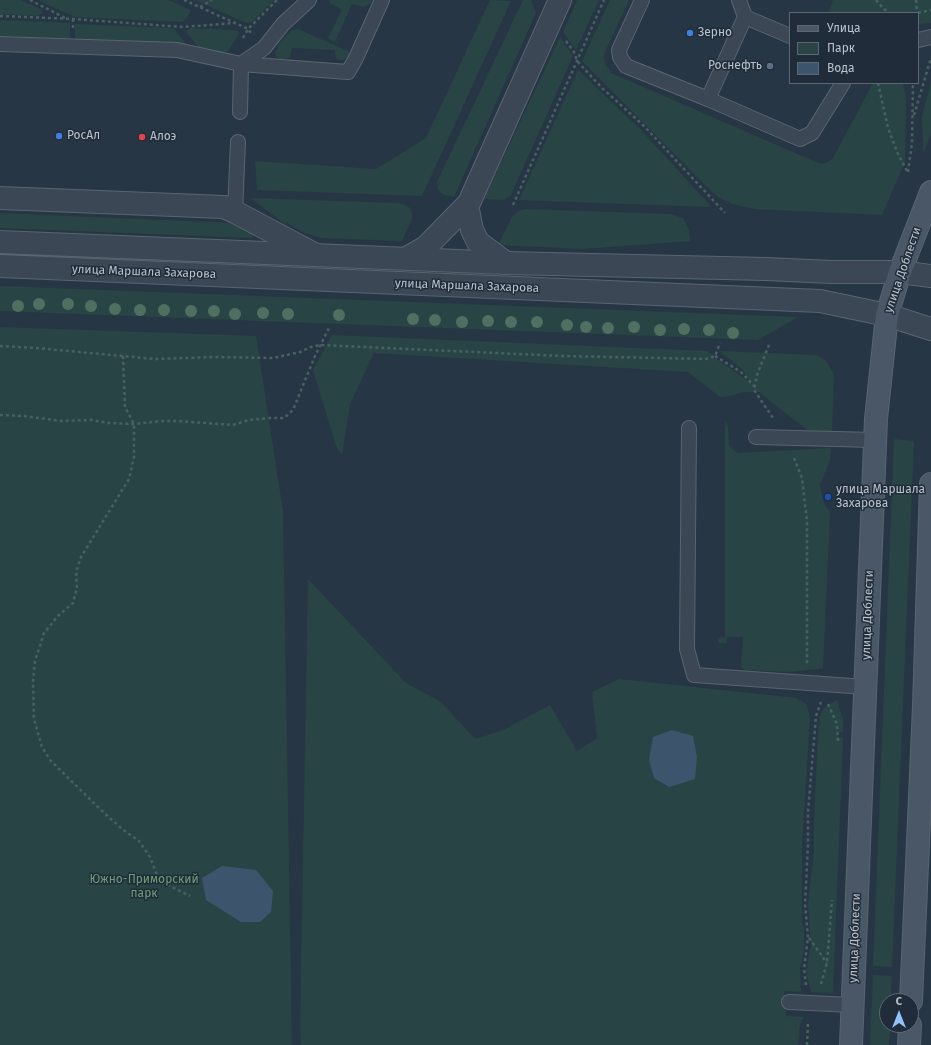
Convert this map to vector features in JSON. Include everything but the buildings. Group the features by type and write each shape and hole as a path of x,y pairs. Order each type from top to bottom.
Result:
{"main road":[{"name":"улица Доблести","path":"851,1045 876,420 887,315 900,272 931,192"},
{"path":"911,993 927,708 931,484"},
{"path":"909,1045 910,1033"}],"street":[{"path":"407,258 426,247 452,218 467,205 560,0"},
{"path":"0,198 224,207 316,255"},
{"path":"467,205 472,230 478,242 506,263"},
{"name":"улица Маршала Захарова","path":"0,242 506,263 831,272 900,272 931,276"},
{"name":"улица Маршала Захарова","path":"0,266 820,301 887,315 931,329"}],"lane":[{"path":"235,62 264,48 283,24 308,0"},
{"path":"0,44 177,50 235,62 348,72 356,58 382,0"},
{"path":"642,0 619,50 620,57 626,66 708,99 800,139 812,133 842,84"},
{"path":"708,99 745,17 739,0"},
{"path":"745,17 789,36"},
{"path":"235,62 240,112"},
{"path":"235,212 238,142"},
{"path":"689,428 687,649 694,675 808,683 826,690 866,687"},
{"path":"756,437 875,440"},
{"path":"789,1002 852,1005"}],"path":[{"path":"30,0 36,1 65,18"},
{"path":"184,0 248,29 264,48"},
{"path":"200,7 212,0"},
{"path":"235,62 248,29 277,0"},
{"path":"513,205 604,0"},
{"path":"876,0 888,12"},
{"path":"916,0 917,12"},
{"path":"919,13 931,10"},
{"path":"0,16 65,18 183,27 235,23"},
{"path":"913,119 931,58"},
{"path":"577,61 602,88 644,126 725,213"},
{"path":"878,84 888,128 898,154 908,173 912,143 913,84"},
{"path":"0,415 24,416 60,421 92,420 108,423 134,424 178,421 233,425 249,420 284,418 292,410 320,345 329,328"},
{"path":"715,356 720,343"},
{"path":"0,346 155,359 215,357 273,358 300,352 320,345 562,356 706,359 715,356"},
{"path":"769,345 757,375 754,390 787,438 802,478 807,521 808,683"},
{"path":"123,356 125,407 134,424 134,458 129,479 81,557 76,572 77,588 73,603 58,616 44,633 35,661 33,681 34,719 42,747 51,761 101,810 122,829 139,841 150,857 157,875 166,884 190,896"},
{"path":"715,356 741,372 755,387"},
{"path":"826,690 837,724 838,744"},
{"path":"806,1045 809,1003 804,969 808,937 805,904 808,812 816,716 826,690"},
{"path":"820,986 827,963 832,894"},
{"path":"808,937 827,963"}],"green space":[{"path":"0,0 20,0 41,9 43,13 38,16 0,14"},
{"path":"168,0 191,10 187,18 182,22 75,17 39,1"},
{"path":"195,0 274,0 253,21 249,23"},
{"path":"329,0 372,0 371,3 364,7 352,4 335,42 328,38 342,10 330,3"},
{"path":"490,0 511,1 422,196 257,190 255,161 376,169 426,138"},
{"path":"523,0 531,0 536,13 454,197 444,195 438,190 437,182"},
{"path":"577,0 599,0 576,50 563,32"},
{"path":"610,0 629,0 604,57 605,64 611,73 822,164 833,158 872,84 903,84 906,98 905,162 882,215 755,209 732,204 715,195 582,61"},
{"path":"831,0 931,0 931,23 919,24 919,12 828,12 833,1"},
{"path":"0,20 70,23 70,39 0,36"},
{"path":"75,24 173,28 188,46 178,44 75,39"},
{"path":"191,28 232,30 238,31 239,34 226,54 199,48 187,33 187,30"},
{"path":"298,29 348,51 350,55 343,60 340,60 336,58 335,50 292,48 290,57 287,59 282,60 276,57 275,53 280,42 292,30"},
{"path":"560,37 573,56 511,195 504,200 484,199"},
{"path":"578,70 640,129 709,204 710,207 519,200"},
{"path":"931,83 931,135 923,153 922,116"},
{"path":"250,198 398,203 410,208 412,219 402,241 321,238 305,233 287,223 285,224"},
{"path":"525,209 670,214 683,218 689,230 690,241 583,249 498,245 512,217 518,211"},
{"path":"0,213 233,223 253,234 253,237 0,228"},
{"path":"0,286 798,317 758,340 0,311"},
{"name":"Южно-Приморский парк","path":"0,327 256,336 283,511 292,1045 0,1045"},
{"path":"332,335 708,351 715,358 751,383 742,369 719,351 817,355 826,361 834,374 832,431 816,433 807,430 759,392 743,392 731,396 720,397 688,372 374,353 350,404 342,455 336,446 313,370"},
{"path":"725,421 728,426 729,445 738,453 831,448 830,460 820,485 824,504 830,512 823,668 788,672 745,670 741,666 743,637 727,637 726,643 718,643 718,638 725,637"},
{"path":"894,439 914,441 892,967 873,966"},
{"path":"308,579 406,683 441,702 475,739 503,730 550,705 577,751 597,738 592,692 619,679 797,698 807,705 810,718 802,846 802,924 804,928 804,949 800,968 801,992 784,991 786,1016 804,1017 800,1024 798,1045 301,1045 300,1029"},
{"path":"837,700 843,720 843,732 839,732 839,737 843,738 833,993 811,992 806,972 811,945 808,904 814,851 818,732 821,713 824,708"},
{"path":"873,975 892,976 891,993 879,993 879,1033 890,1033 889,1045 870,1045"}],"water":[{"path":"672,730 693,736 697,757 695,779 669,787 654,778 649,760 653,737"},
{"path":"222,866 256,870 273,891 271,912 260,922 241,922 206,900 202,878"}],"place":[{"name":"Зерно","path":"690,33"},
{"name":"Роснефть","path":"770,66"},
{"name":"РосАл","path":"59,136"},
{"name":"Алоэ","path":"142,137"},
{"name":"улица Маршала Захарова","path":"828,497"}]}
